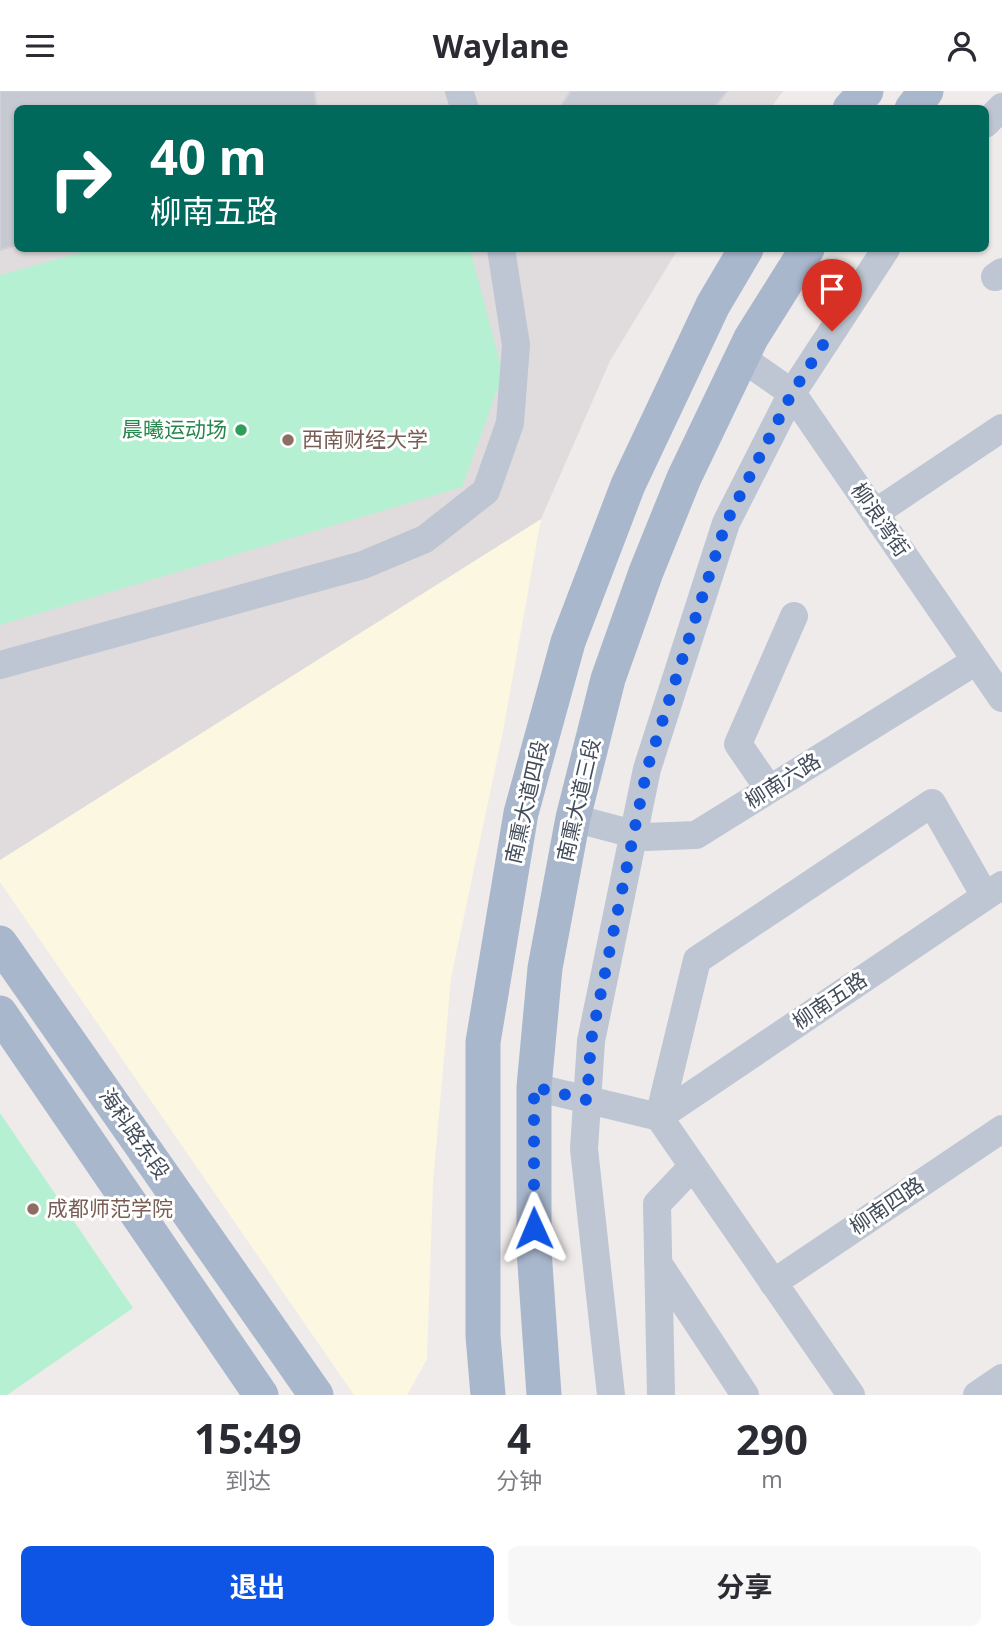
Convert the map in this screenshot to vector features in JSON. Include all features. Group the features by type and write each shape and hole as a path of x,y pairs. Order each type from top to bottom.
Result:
{"main road":[{"path":"854,105 866,91"},
{"path":"915,105 926,91"},
{"name":"南熏大道四段","path":"488,1395 483,1336 483,1042 521,813 568,642 628,485 713,305 744,252"},
{"name":"南熏大道三段","path":"544,1395 534,1250 534,1087 545,968 573,818 608,679 646,572 684,478 751,338 805,252"},
{"name":"海科路东段","path":"0,943 316,1395"},
{"name":"海科路东段","path":"0,1013 261,1395"}],"street":[{"path":"989,120 1002,107"},
{"path":"0,665 363,565 425,539 486,491 510,423 516,345 501,252"},
{"path":"611,1395 584,1149 591,1041 647,769 726,523 792,393 884,252"},
{"name":"柳浪湾街","path":"742,358 792,393 992,675"},
{"path":"875,513 1002,428"},
{"path":"769,789 738,744 794,617"},
{"name":"柳南六路","path":"573,818 645,837 696,835 769,789 992,675"},
{"path":"659,1117 697,960 932,803 993,890"},
{"name":"柳南五路","path":"659,1117 993,890"},
{"path":"534,1087 659,1117 851,1395"},
{"name":"柳南四路","path":"773,1283 1002,1129"},
{"path":"661,1395 657,1204 693,1166"},
{"path":"658,1263 746,1395"},
{"path":"977,1395 1002,1378"}],"shaded area":[{"name":"西南财经大学","path":"0,91 783,91 773,105 14,105 14,252 676,252 610,361 541,519 0,860"},
{"path":"541,519 503,731 451,978 433,1183 427,1359 407,1395 354,1395 0,882 0,860"}],"green space":[{"name":"晨曦运动场","path":"82,252 471,252 503,374 462,487 0,625 0,275"},
{"name":"成都师范学院","path":"0,1113 133,1308 7,1395 0,1395"}],"building":[{"path":"0,91 314,91 316,105 14,105 14,246 0,250"},
{"path":"571,91 727,91 716,105 562,105"}],"place":[{"name":"晨曦运动场","path":"241,430"},
{"name":"西南财经大学","path":"288,440"},
{"name":"成都师范学院","path":"33,1209"}],"route":[{"path":"534,1228 534,1087 587,1100 591,1041 647,769 726,523 792,393 832,331"}]}
